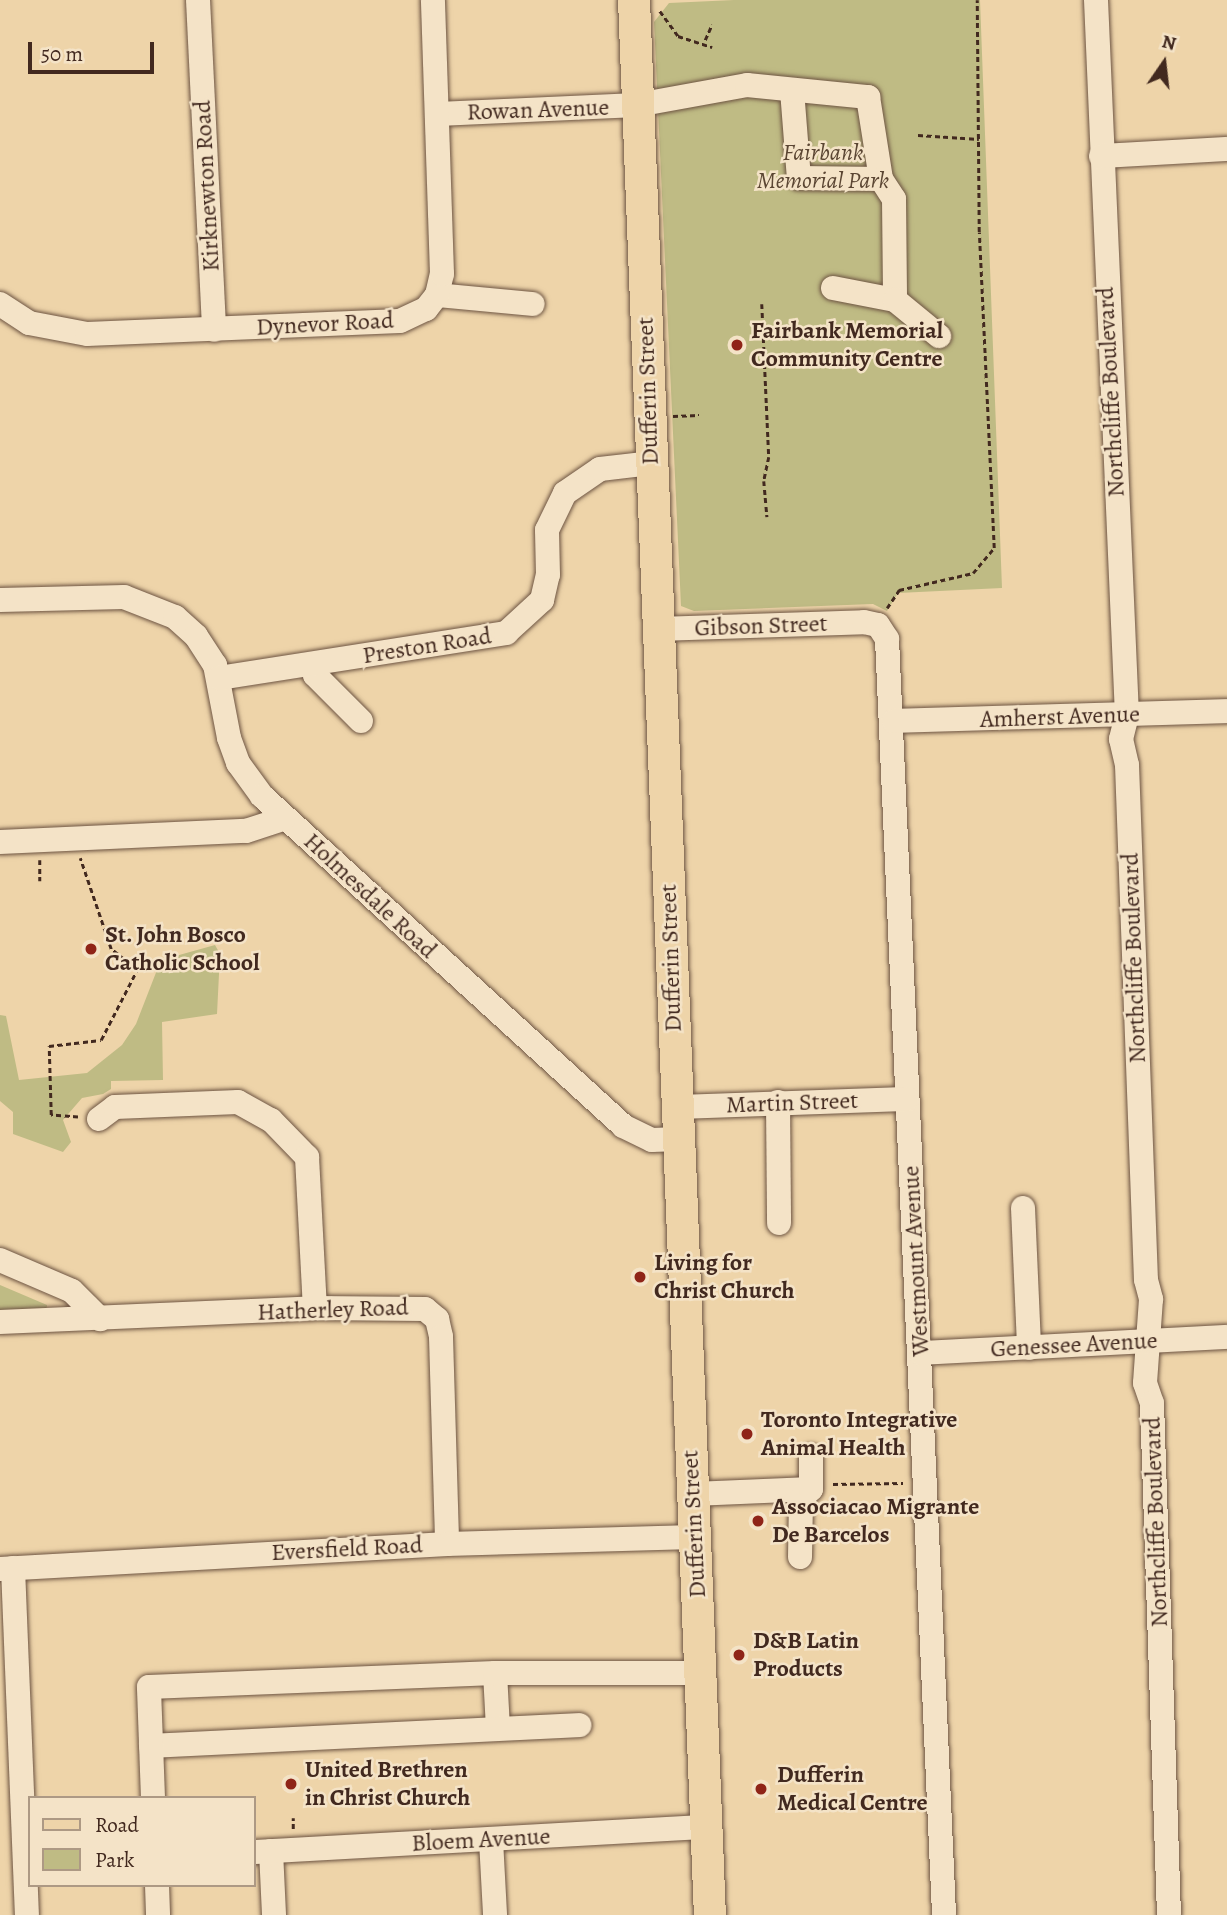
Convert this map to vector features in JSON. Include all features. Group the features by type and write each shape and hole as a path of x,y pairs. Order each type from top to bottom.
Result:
{"main road":[{"name":"Dufferin Street","path":"646,4 637,105 710,1915"}],"street":[{"name":"Kirknewton Road","path":"198,0 214,330"},
{"path":"433,0 442,274 437,295 533,304"},
{"name":"Northcliffe Boulevard","path":"1096,0 1127,715 1121,740 1127,765 1146,1280 1151,1299 1145,1383 1152,1403 1169,1915"},
{"name":"Rowan Avenue","path":"438,114 637,105 717,87 747,85 868,97 881,178"},
{"path":"792,90 799,178 881,178 894,199 895,300"},
{"path":"1101,156 1227,149"},
{"path":"833,288 895,300 939,336"},
{"name":"Dynevor Road","path":"0,304 29,323 63,332 214,330 400,321 426,309 437,295"},
{"name":"Preston Road","path":"219,678 495,637 518,626 535,610 547,588 548,530 565,493 600,469 651,463"},
{"path":"0,600 105,596 142,601 186,626 207,652 219,678 229,738 238,762 255,789 284,819"},
{"name":"Gibson Street","path":"658,629 875,618"},
{"name":"Westmount Avenue","path":"875,618 887,639 894,721 907,1099 944,1915"},
{"path":"314,664 315,676 361,721"},
{"name":"Amherst Avenue","path":"894,721 1227,711"},
{"name":"Holmesdale Road","path":"0,842 246,831 284,819 622,1126 652,1140 679,1139"},
{"name":"Martin Street","path":"677,1107 907,1099"},
{"path":"88,1118 115,1107 239,1102 271,1120 307,1157 315,1308"},
{"path":"778,1102 779,1223"},
{"path":"1023,1208 1029,1348"},
{"path":"0,1260 72,1292 100,1319"},
{"name":"Hatherley Road","path":"0,1322 315,1308 409,1306 425,1309 437,1319 441,1337 447,1544"},
{"name":"Genessee Avenue","path":"920,1353 1227,1337"},
{"path":"800,1557 801,1499 811,1487 811,1456"},
{"path":"693,1494 811,1487"},
{"name":"Eversfield Road","path":"6,1568 447,1544 694,1537"},
{"path":"6,1568 8,1692 27,1915"},
{"path":"495,1673 498,1728"},
{"path":"153,1796 149,1687 495,1673 701,1673"},
{"path":"151,1746 579,1725"},
{"name":"Bloem Avenue","path":"263,1851 708,1827"},
{"path":"491,1840 495,1915"},
{"path":"263,1851 274,1915"},
{"path":"157,1887 158,1915"}],"path":[{"path":"875,618 899,590 973,573 994,548 979,139 977,0"},
{"path":"646,4 678,36 704,42 712,47"},
{"path":"704,42 712,24"},
{"path":"918,135 979,139"},
{"path":"762,304 769,457 764,481 767,517"},
{"path":"670,416 699,415"},
{"path":"79,852 111,949 137,970 102,1040 49,1046 51,1115 88,1118"},
{"path":"40,853 40,881"},
{"path":"811,1487 913,1483"},
{"path":"293,1818 293,1831"}],"green space":[{"name":"Fairbank Memorial Park","path":"734,0 980,0 1002,588 898,593 887,611 873,604 694,611 681,606 654,22 669,3"},
{"path":"215,945 220,954 217,1014 162,1022 163,1080 111,1081 111,1089 103,1094 82,1098 63,1120 71,1142 63,1152 13,1134 13,1112 0,1101 0,1015 6,1016 19,1080 87,1073 122,1045 136,1024 157,970 172,957"},
{"path":"0,1285 47,1305 47,1308 0,1310"}],"place":[{"name":"Fairbank Memorial Community Centre","path":"737,345"},
{"name":"St. John Bosco Catholic School","path":"91,949"},
{"name":"Living for Christ Church","path":"640,1277"},
{"name":"Toronto Integrative Animal Health","path":"747,1434"},
{"name":"Associacao Migrante De Barcelos","path":"758,1521"},
{"name":"D&B Latin Products","path":"739,1655"},
{"name":"United Brethren in Christ Church","path":"291,1784"},
{"name":"Dufferin Medical Centre","path":"761,1789"}]}
